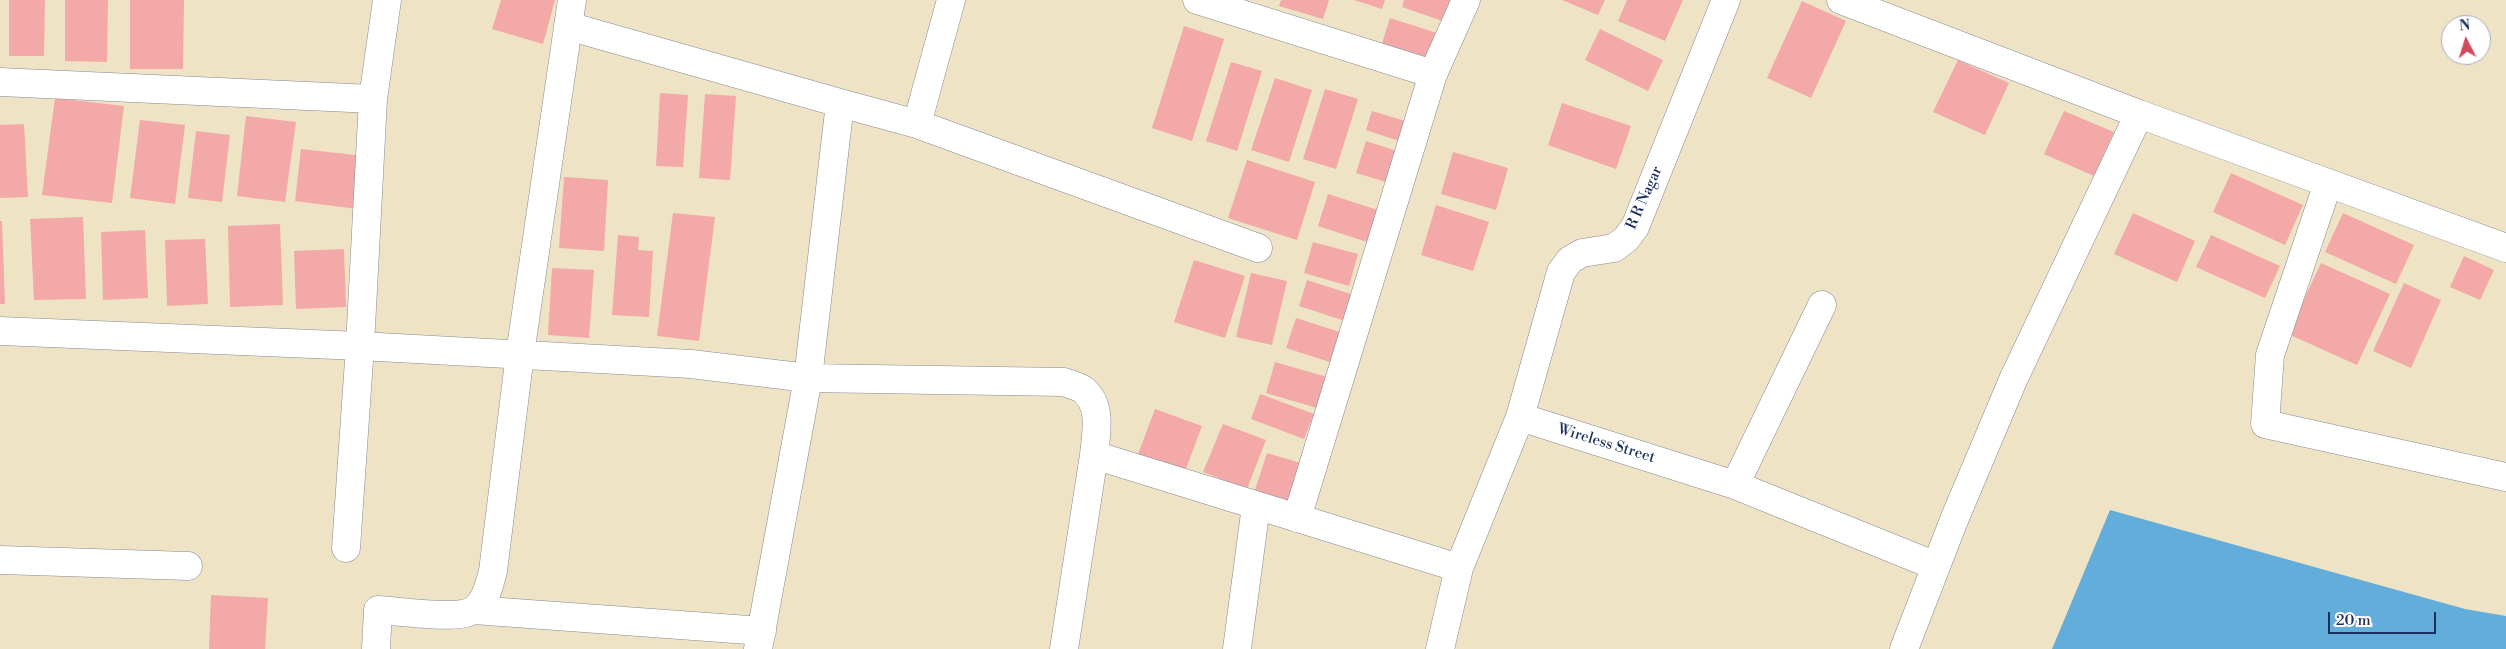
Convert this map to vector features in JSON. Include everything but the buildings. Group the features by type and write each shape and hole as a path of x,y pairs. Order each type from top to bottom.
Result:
{"street":[{"path":"346,548 360,346 373,99 387,0"},
{"path":"474,610 486,596 493,571 520,354 572,0"},
{"path":"917,124 951,0"},
{"path":"1197,0 1433,74"},
{"path":"1297,518 1433,74 1466,0"},
{"name":"R R Nagar","path":"1520,417 1561,272 1570,260 1582,253 1614,248 1626,239 1635,228 1726,0"},
{"path":"1841,0 2139,114 2506,248"},
{"path":"568,26 917,124 1258,248"},
{"path":"0,82 373,99"},
{"path":"376,649 378,610 461,615 474,610 760,640 808,378 840,103"},
{"path":"1904,649 1936,566 2013,380 2139,114"},
{"path":"2328,183 2270,355 2265,424 2506,478"},
{"path":"1735,485 1822,305"},
{"path":"0,331 520,354 691,364 808,378 1064,382 1082,389 1094,402 1097,420 1094,455 1064,649"},
{"path":"1442,648 1459,568 1520,417"},
{"name":"Wireless Street","path":"1520,417 1735,485 1936,566"},
{"path":"1094,455 1459,568"},
{"path":"1237,649 1256,506"},
{"path":"0,560 188,566"}],"water":[{"path":"2110,510 2465,609 2506,616 2506,649 2052,649"}]}
